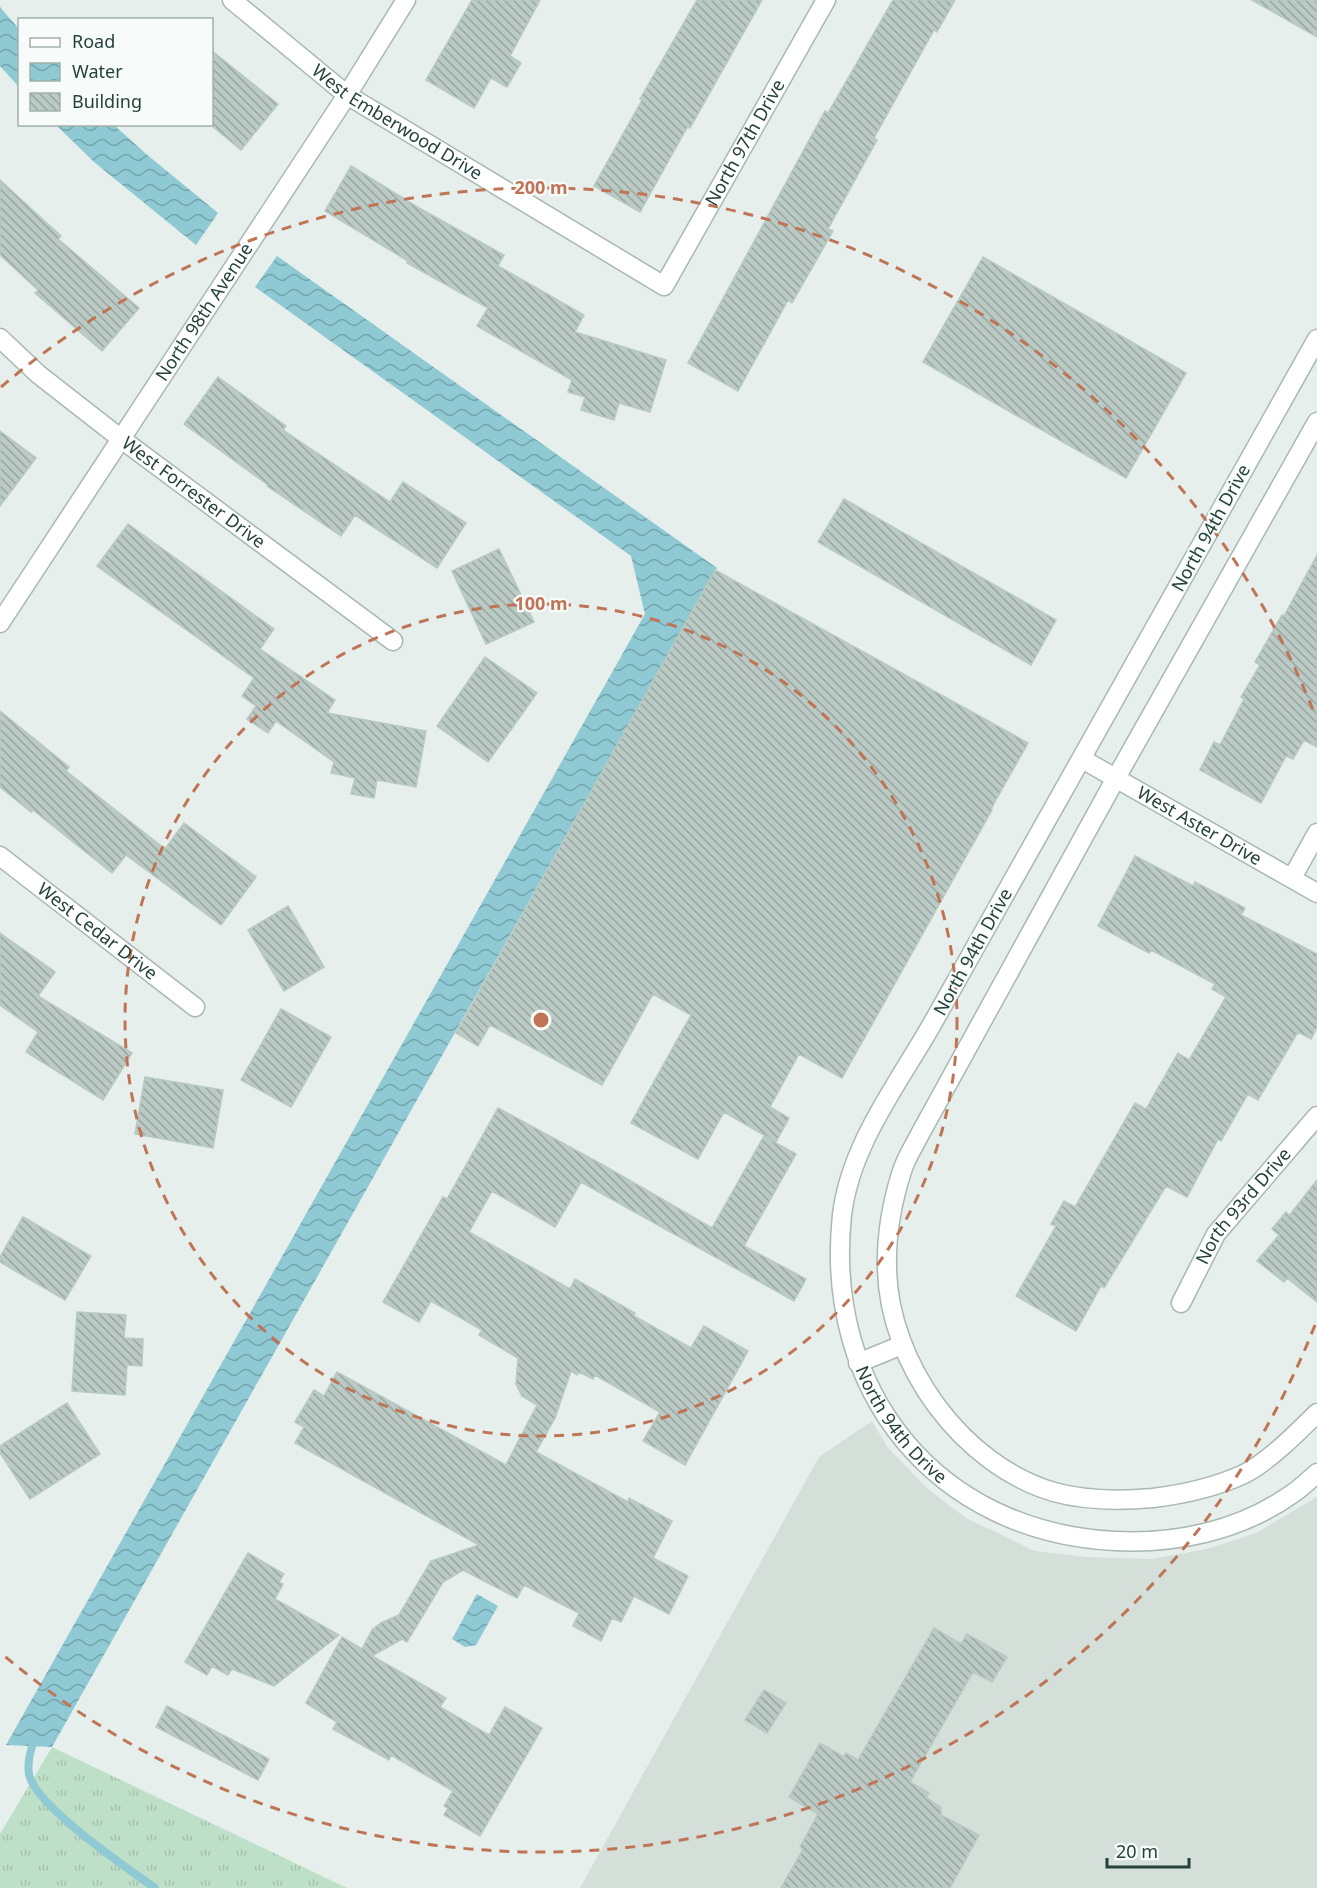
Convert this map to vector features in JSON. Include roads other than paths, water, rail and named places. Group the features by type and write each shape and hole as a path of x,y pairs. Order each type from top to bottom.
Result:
{"street":[{"name":"West Emberwood Drive","path":"232,0 346,95 664,286"},
{"name":"North 98th Avenue","path":"0,623 406,0"},
{"name":"North 97th Drive","path":"664,286 826,0"},
{"name":"West Forrester Drive","path":"0,338 38,374 120,438 393,641"},
{"name":"North 94th Drive","path":"1317,339 1082,759 876,1119 860,1151 842,1214 840,1255 845,1312 858,1362 871,1389 905,1443 927,1467 957,1491 979,1503 1042,1530 1091,1540 1139,1542 1182,1538 1220,1530 1257,1515 1281,1501 1317,1473"},
{"name":"North 94th Drive","path":"1317,422 1116,778 903,1169 893,1205 886,1270 895,1325 902,1345 929,1395 948,1421 970,1444 1024,1480 1053,1491 1100,1500 1135,1499 1209,1489 1247,1473 1283,1445 1317,1413"},
{"name":"West Aster Drive","path":"1082,759 1317,893"},
{"path":"1292,878 1317,833"},
{"name":"West Cedar Drive","path":"0,856 195,1008"},
{"name":"North 93rd Drive","path":"1180,1303 1216,1234 1317,1116"},
{"path":"858,1362 902,1345"}],"water":[{"path":"0,7 18,28 18,86 0,66"},
{"path":"57,126 115,126 218,213 196,245 94,162"},
{"path":"277,256 717,568 52,1747 6,1745 645,614 631,556 255,287"},
{"path":"477,1594 498,1606 476,1645 465,1647 452,1639"}],"waterway":[{"path":"35,1738 29,1764 29,1774 35,1787 47,1802 83,1835 155,1888"}]}
